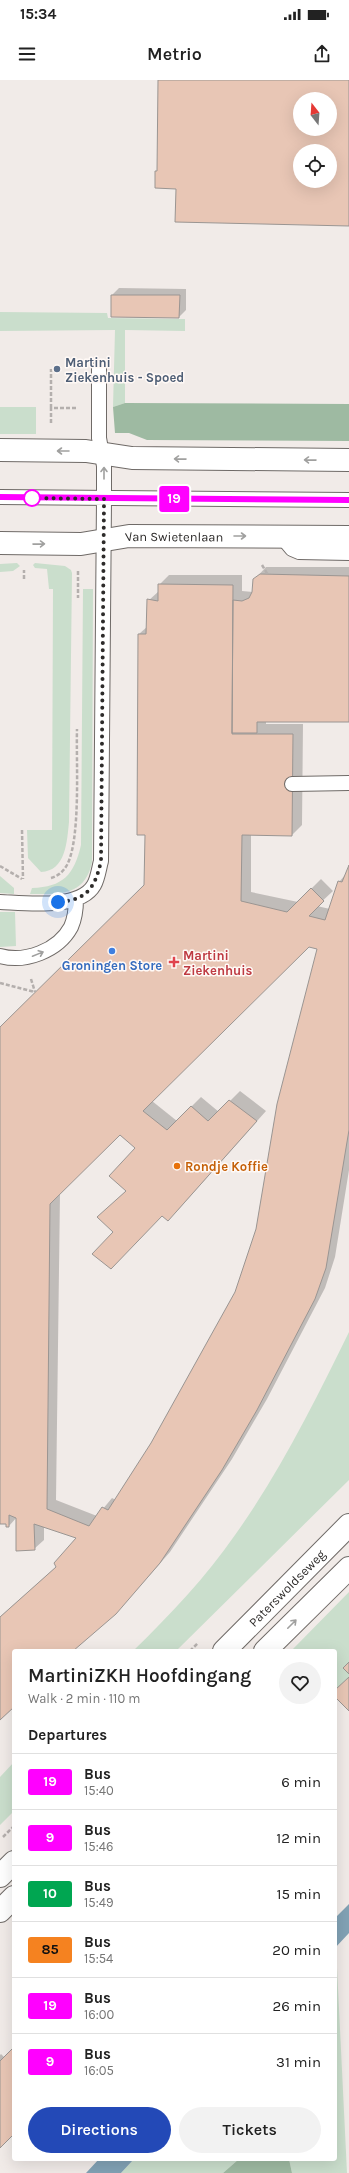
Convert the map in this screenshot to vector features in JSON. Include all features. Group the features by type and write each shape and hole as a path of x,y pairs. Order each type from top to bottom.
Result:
{"street":[{"path":"0,450 86,451 132,458 349,460"},
{"name":"Van Swietenlaan","path":"0,544 81,544 129,536 349,537"},
{"name":"Paterswoldseweg","path":"226,1649 349,1525"},
{"path":"267,1649 349,1568"},
{"path":"0,1876 12,1864"},
{"path":"0,1911 12,1899"}],"lane":[{"path":"0,902 58,902 76,899 94,885 101,861 104,466 99,438 99,368"},
{"path":"0,498 349,500"},
{"path":"282,537 292,549 299,552 349,553"},
{"path":"292,784 349,783"},
{"path":"0,956 26,958 42,953 55,944 70,928 75,912 76,899"}],"path":[{"path":"51,368 51,431"},
{"path":"51,408 99,408"},
{"path":"261,562 268,575"},
{"path":"78,569 78,600"},
{"path":"45,879 51,878 62,872 69,861 73,847 75,824 77,724"},
{"path":"22,830 23,879"},
{"path":"0,866 23,879 30,879"},
{"path":"0,983 35,992"},
{"path":"0,1840 12,1828"}],"green space":[{"path":"0,312 107,313 108,318 185,319 185,331 125,330 125,403 113,407 115,330 0,331"},
{"path":"125,403 349,404 349,441 147,440 129,433 115,433 113,407"},
{"path":"0,407 36,407 36,434 0,434"},
{"path":"17,563 20,566 13,571 0,572 0,564"},
{"path":"35,563 65,566 71,570 72,573 69,822 64,854 56,866 41,872 28,858 27,830 52,830 53,589 49,589 47,569 35,568 33,565"},
{"path":"83,589 93,589 92,862 83,882 77,888 60,893 30,894 32,888 52,885 66,877 71,872 75,864 81,845"},
{"path":"0,876 14,888 14,894 0,893"},
{"path":"0,912 15,912 16,946 0,947"},
{"path":"349,1332 349,1480 178,1649 135,1649 174,1610 224,1551 282,1461"},
{"path":"349,1592 349,1677 337,1689 337,1649 293,1649"},
{"path":"12,1764 12,1813 0,1825 0,1777"},
{"path":"337,1968 347,2173 292,2173 289,2161 337,2161"},
{"path":"132,2161 237,2161 223,2173 121,2173"},
{"path":"237,2161 289,2161 292,2173 223,2173"}],"water":[{"path":"349,1904 349,1933 337,1946 337,1916"},
{"path":"97,2161 132,2161 121,2173 86,2173"}],"building":[{"path":"158,80 349,80 349,226 175,222 176,189 155,188 155,171 157,171"},
{"path":"111,295 180,295 179,318 111,317"},
{"path":"260,574 349,576 349,722 257,722 257,733 232,733 233,600 242,601 249,598 252,592 253,579"},
{"path":"158,584 233,585 232,734 293,734 292,836 242,835 241,901 287,912 311,888 324,901 309,916 325,920 338,881 342,882 349,865 349,1130 326,1268 315,1299 257,1410 222,1470 160,1563 116,1614 75,1649 12,1649 12,1709 0,1720 0,1617 56,1567 54,1563 76,1538 34,1524 35,1550 16,1551 16,1518 9,1515 9,1527 6,1527 6,1524 0,1524 0,1027 144,885 145,835 137,835 138,634 146,634 147,599 158,601","holes":["309,947 317,949 277,1104 256,1229 235,1292 151,1443 108,1510 102,1507 89,1526 47,1509 50,1204 120,1135 135,1148 109,1176 126,1191 97,1217 113,1232 92,1254 111,1269 162,1216 168,1221 257,1121 229,1100 208,1121 191,1106 167,1130 143,1111"]},
{"path":"349,1662 349,1674 343,1668"},
{"path":"349,1677 349,1711 337,1699 337,1688"},
{"path":"12,2049 12,2136 0,2148 0,2061"}],"bus line":[{"name":"19","path":"0,497 349,500"}],"place":[{"name":"Martini Ziekenhuis - Spoed","path":"57,369"},
{"name":"Groningen Store","path":"112,951"},
{"name":"Martini Ziekenhuis","path":"174,962"},
{"name":"Rondje Koffie","path":"177,1166"}],"route":[{"path":"32,498 104,499 101,861 94,885 86,894 76,899 58,902"}]}
